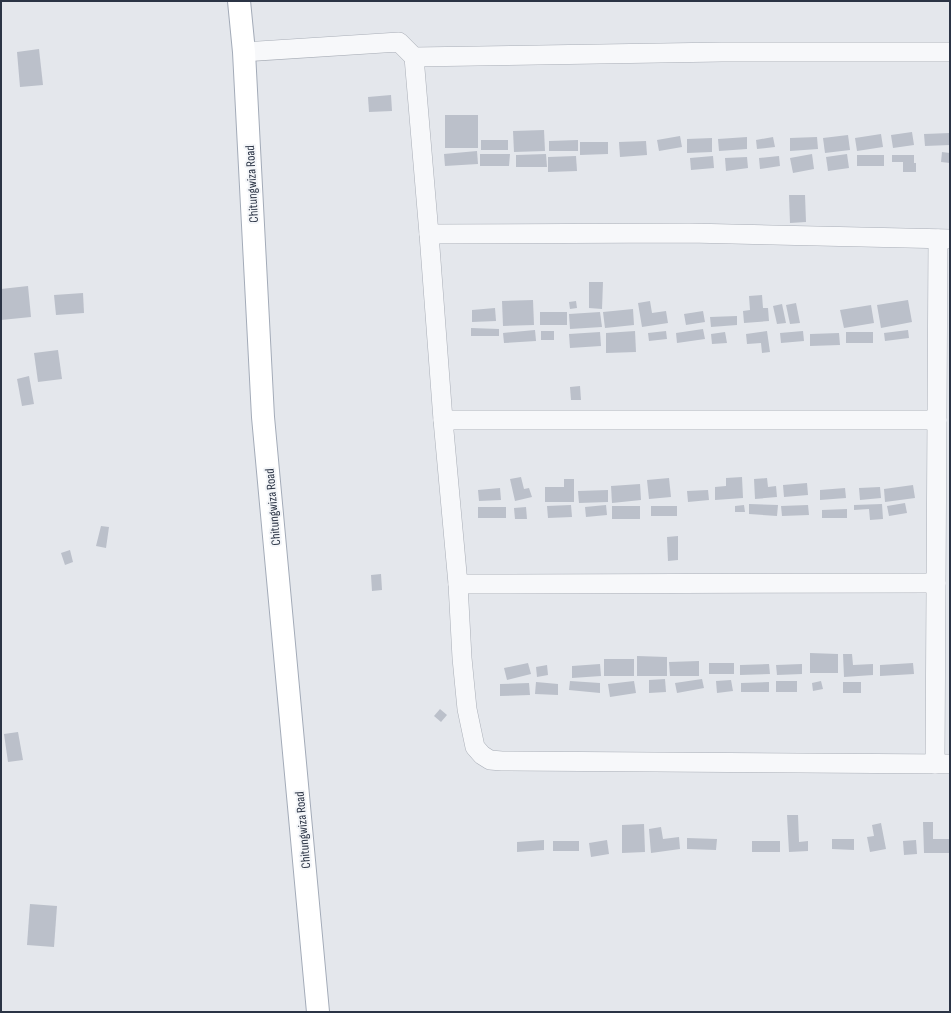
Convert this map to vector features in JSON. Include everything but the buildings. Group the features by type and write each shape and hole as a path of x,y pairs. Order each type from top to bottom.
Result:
{"main road":[{"name":"Chitungwiza Road","path":"239,1 244,52 263,417 318,1012"}],"street":[{"path":"244,52 399,42 414,57 430,234 443,420 458,584 462,658 467,709 475,747 482,755 490,760 510,762 942,764 936,583 937,420 944,239 689,233 430,234"},
{"path":"414,57 722,52 950,52"},
{"path":"443,420 937,420"},
{"path":"458,584 936,583"}]}
